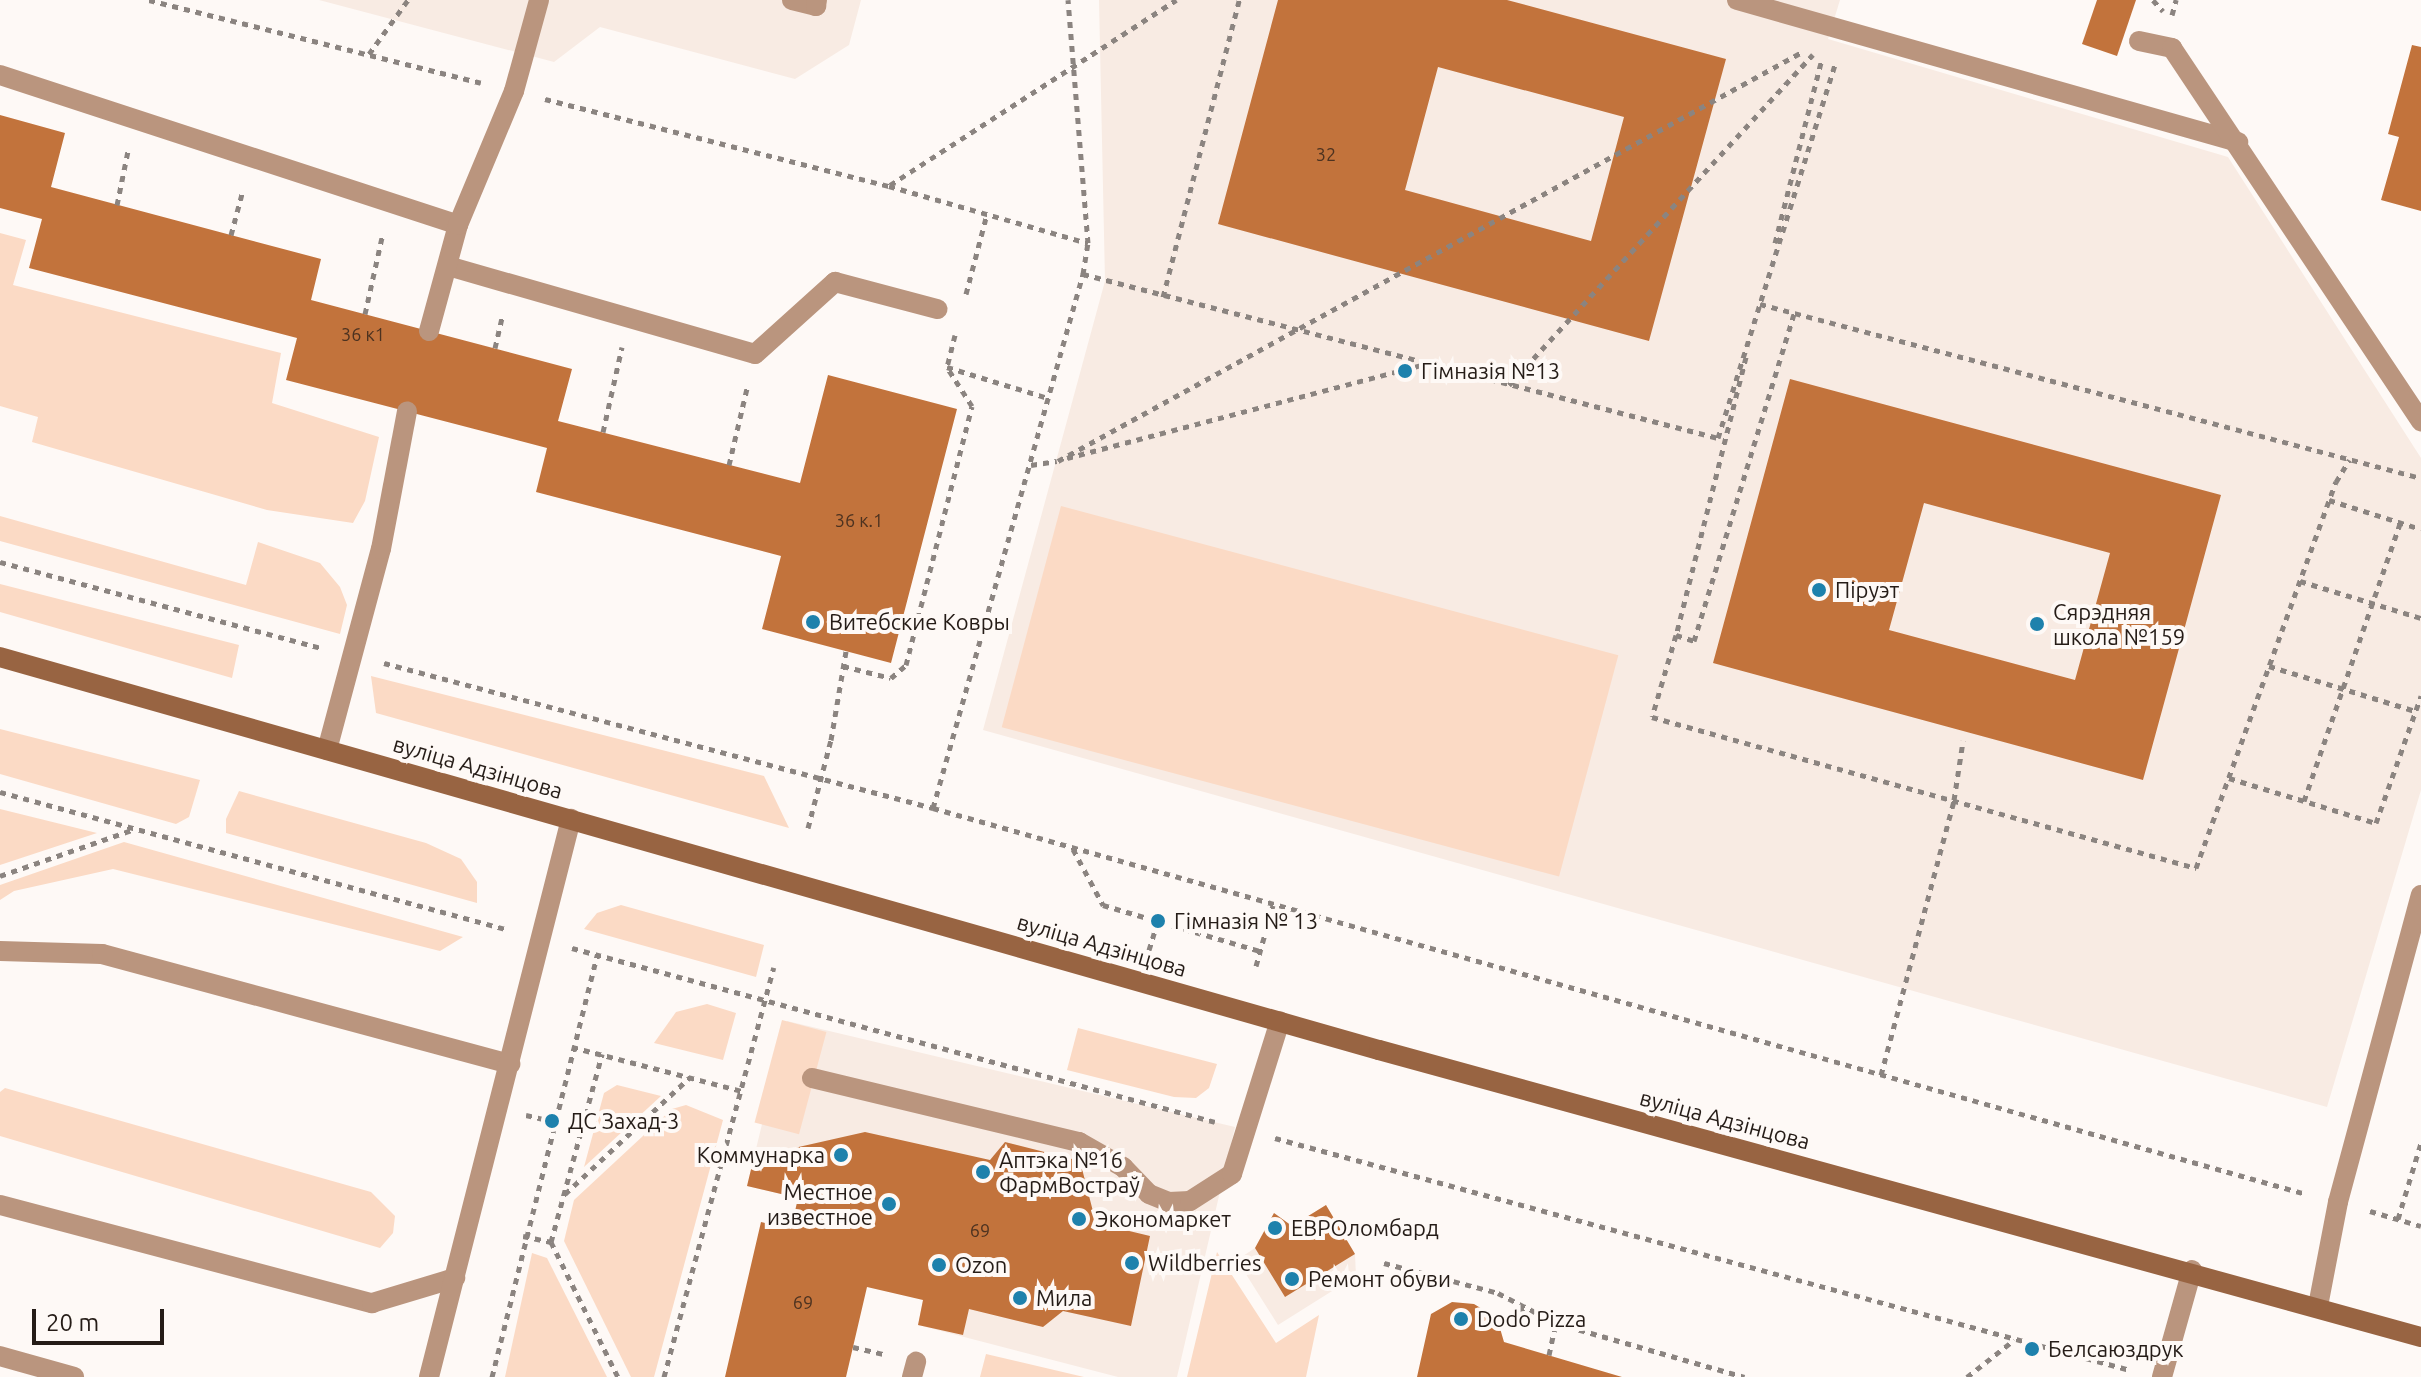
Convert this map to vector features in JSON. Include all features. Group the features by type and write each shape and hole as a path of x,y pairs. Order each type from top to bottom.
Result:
{"main road":[{"name":"вуліца Адзінцова","path":"0,657 1280,1021 2192,1270 2421,1337"}],"street":[{"path":"429,331 458,225 514,91 539,0"},
{"path":"792,0 816,6 817,0"},
{"path":"1737,0 2238,142"},
{"path":"2139,41 2172,48 2238,142 2421,422"},
{"path":"0,75 458,225"},
{"path":"448,266 755,354 835,282 937,309"},
{"path":"327,750 381,549 407,411"},
{"path":"429,1377 571,819"},
{"path":"2318,1306 2338,1202 2421,895"},
{"path":"0,951 102,954 510,1064"},
{"path":"812,1078 1079,1142 1123,1167 1149,1194 1169,1202 1209,1193 1232,1174 1249,1131 1280,1021"},
{"path":"0,1205 372,1303 455,1278"},
{"path":"2162,1377 2192,1270"},
{"path":"0,1356 74,1377"}],"path":[{"path":"149,0 889,186 1088,243"},
{"path":"369,55 408,0"},
{"path":"933,808 1083,274 1088,243 1068,0"},
{"path":"889,186 1176,0"},
{"path":"1163,297 1239,0"},
{"path":"2171,20 2176,0"},
{"path":"1083,274 1718,438 1846,29"},
{"path":"1058,461 1815,48 1509,385"},
{"path":"1823,54 1676,635 1652,717 2196,868 2329,500 2349,460"},
{"path":"117,205 135,118"},
{"path":"231,235 251,157"},
{"path":"365,314 390,202"},
{"path":"963,306 987,214"},
{"path":"1760,304 2421,478"},
{"path":"1676,635 1694,641 1794,313"},
{"path":"603,432 629,318"},
{"path":"843,666 891,678 906,665 972,406 947,367 959,321"},
{"path":"729,465 755,354"},
{"path":"1031,465 1058,461 1426,363"},
{"path":"947,367 1048,398"},
{"path":"2329,500 2421,529"},
{"path":"2304,801 2400,523"},
{"path":"0,562 820,777 1881,1075 2167,1159 2421,1226"},
{"path":"2300,581 2421,618"},
{"path":"808,828 846,651"},
{"path":"2269,666 2415,711"},
{"path":"2229,778 2376,823 2421,696"},
{"path":"1881,1075 1954,800 1963,741"},
{"path":"0,792 2140,1373"},
{"path":"0,876 136,829"},
{"path":"1072,848 1103,905 1260,951"},
{"path":"1256,966 1273,905"},
{"path":"492,1377 523,1236 597,955"},
{"path":"664,1377 774,967"},
{"path":"572,1047 742,1091"},
{"path":"602,1054 551,1242 618,1377"},
{"path":"564,1195 690,1077"},
{"path":"2398,1219 2421,1143"},
{"path":"523,1236 551,1242"},
{"path":"1384,1263 1498,1293 1556,1323 1744,1377"},
{"path":"1500,1327 1525,1307"},
{"path":"1549,1355 1556,1323"},
{"path":"1967,1377 2014,1339"}],"shaded area":[{"path":"319,0 861,0 849,45 795,79 600,27 554,62"},
{"path":"1099,0 1840,0 1828,39 2228,157 2421,458 2421,790 2327,1107 983,730 1105,281"},
{"path":"0,233 26,240 13,285 281,353 272,403 379,437 365,501 353,523 267,510 32,442 38,417 0,406"},
{"path":"1061,506 1618,655 1559,877 1002,727"},
{"path":"0,516 246,585 258,542 320,563 340,587 347,605 340,634 0,541"},
{"path":"0,584 239,645 232,678 0,612"},
{"path":"371,676 764,776 789,828 376,713"},
{"path":"0,729 200,780 189,817 176,824 0,774"},
{"path":"239,791 426,843 461,859 477,882 477,903 226,833 226,819"},
{"path":"0,809 97,833 0,865"},
{"path":"124,842 463,937 440,951 113,869 14,891 0,900 0,885"},
{"path":"621,905 764,945 756,977 584,929 597,913"},
{"path":"707,1004 736,1013 723,1060 654,1043 676,1012"},
{"path":"782,1020 826,1032 799,1134 755,1122"},
{"path":"787,1021 1235,1127 1177,1377 1118,1377 918,1325 923,1300 798,1198 747,1186"},
{"path":"1078,1028 1217,1064 1209,1088 1196,1098 1174,1097 1067,1070"},
{"path":"617,1085 661,1096 584,1167 604,1093"},
{"path":"5,1088 371,1192 395,1216 393,1233 380,1248 0,1136 0,1092"},
{"path":"686,1105 723,1120 654,1377 631,1377 564,1241 574,1200 672,1109"},
{"path":"1326,1205 1355,1254 1356,1276 1278,1325 1237,1260 1255,1248 1274,1213 1292,1226"},
{"path":"1217,1252 1276,1343 1319,1315 1306,1377 1187,1377"},
{"path":"532,1253 547,1258 607,1377 505,1377"},
{"path":"986,1354 1084,1377 980,1377"}],"building":[{"path":"1278,0 1507,0 1726,59 1649,341 1218,224","holes":["1438,67 1624,117 1591,241 1405,190"]},
{"path":"2097,0 2136,0 2117,56 2082,44"},
{"path":"2412,45 2421,47 2421,211 2381,200 2399,137 2388,134"},
{"path":"0,115 65,133 51,187 321,259 311,300 572,369 558,421 800,483 828,375 957,409 891,663 762,629 781,556 536,492 547,448 286,380 297,338 29,268 42,219 0,208"},
{"path":"1790,379 2221,495 2143,780 1713,663","holes":["1924,503 2110,553 2075,680 1889,630"]},
{"path":"865,1132 990,1160 1005,1142 1080,1161 1096,1223 1150,1236 1131,1326 1063,1311 1043,1327 969,1309 963,1335 918,1325 923,1300 867,1287 846,1377 725,1377 761,1222 791,1229 798,1198 747,1186 754,1157"},
{"path":"1326,1205 1355,1254 1285,1297 1255,1248 1274,1213 1292,1226"},
{"path":"1452,1302 1474,1304 1497,1318 1504,1342 1622,1377 1417,1377 1431,1314"}],"place":[{"name":"Гімназія №13","path":"1405,371"},
{"name":"Піруэт","path":"1819,590"},
{"name":"Витебские Ковры","path":"813,622"},
{"name":"Сярэдняя школа №159","path":"2037,624"},
{"name":"Гімназія № 13","path":"1158,921"},
{"name":"ДС Захад-3","path":"552,1121"},
{"name":"Коммунарка","path":"841,1155"},
{"name":"Аптэка №16 ФармВостраў","path":"983,1172"},
{"name":"Местное известное","path":"889,1204"},
{"name":"Экономаркет","path":"1079,1219"},
{"name":"ЕВРОломбард","path":"1275,1228"},
{"name":"Wildberries","path":"1132,1263"},
{"name":"Ozon","path":"939,1265"},
{"name":"Ремонт обуви","path":"1292,1279"},
{"name":"Мила","path":"1020,1298"},
{"name":"Dodo Pizza","path":"1461,1319"},
{"name":"Белсаюздрук","path":"2032,1349"}]}
